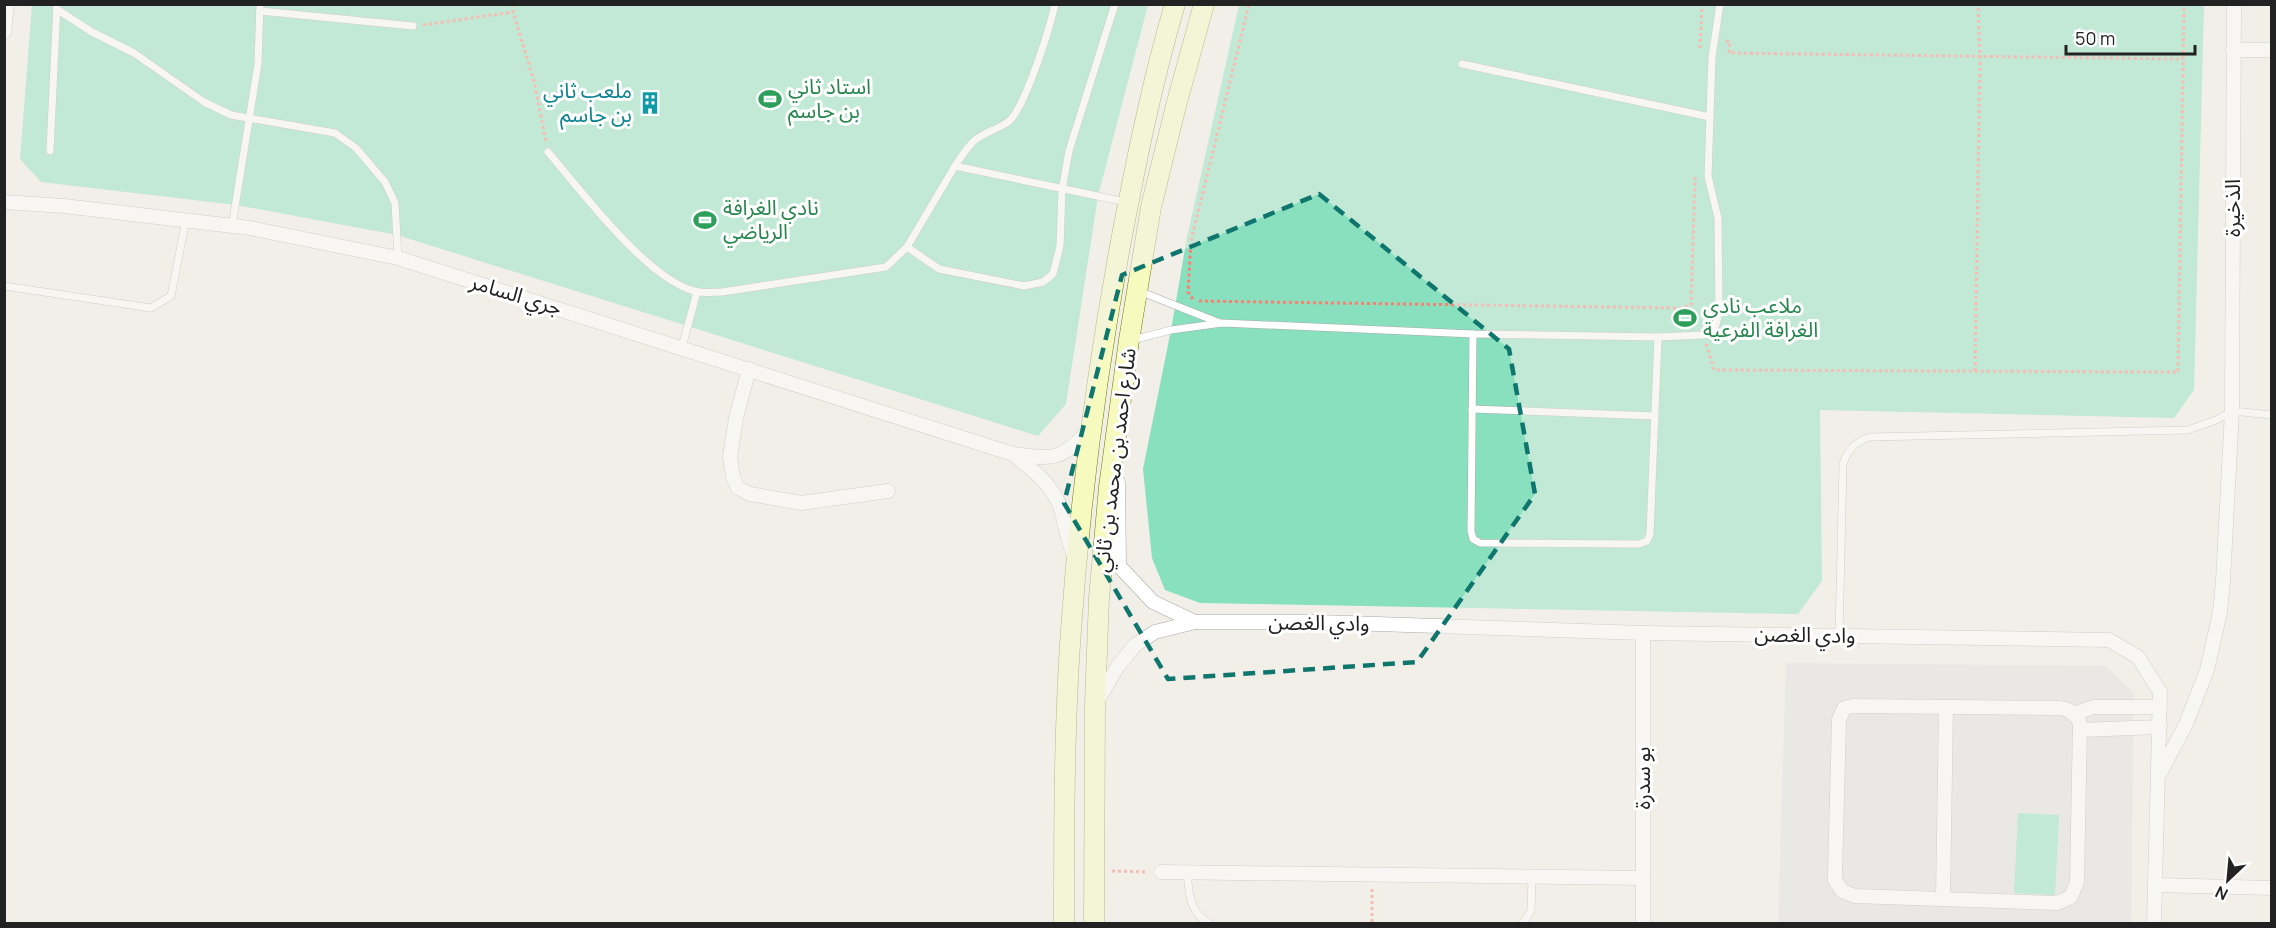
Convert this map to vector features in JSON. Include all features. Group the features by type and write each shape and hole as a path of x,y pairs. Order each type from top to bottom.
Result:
{"street":[{"path":"4,32 7,4"},
{"name":"شارع احمد بن محمد بن ثاني","path":"1064,924 1066,732 1077,560 1091,429 1106,325 1128,202 1162,48 1175,4"},
{"name":"شارع احمد بن محمد بن ثاني","path":"1094,924 1095,704 1102,549 1129,340 1154,193 1204,4"},
{"name":"الذخيرة","path":"2159,776 2198,697 2214,642 2223,581 2232,411 2234,4"},
{"path":"2233,50 2271,50"},
{"name":"جري السامر","path":"4,202 64,206 232,226 398,258 1013,454 1056,457 1071,449 1091,429"},
{"path":"749,369 735,418 730,457 733,477 738,488 750,494 801,503 888,490"},
{"name":"وادي الغصن","path":"1117,431 1119,566 1153,602 1195,622"},
{"name":"جري السامر","path":"1013,454 1039,476 1055,495 1067,540 1077,560"},
{"name":"وادي الغصن","path":"1095,704 1118,666 1135,645 1155,632 1195,622 1318,622 1643,633 2109,640 2138,657 2160,692 2154,924"},
{"name":"بو سدرة","path":"1643,633 1643,924"},
{"path":"1853,706 2065,709 2074,714 2080,724 2080,730 2077,882 2071,897 2057,903 1943,899 1848,894 1838,886 1835,873 1839,720 1844,708 1853,706"},
{"path":"1943,899 1946,707"},
{"path":"2074,714 2093,707 2160,707"},
{"path":"2080,730 2160,727"},
{"path":"1161,872 1643,878"},
{"path":"2156,885 2271,888"}],"lane":[{"path":"548,152 628,245 672,280 697,292 722,292 886,267 907,248 964,152 975,140 1010,121 1021,105 1055,4"},
{"path":"907,248 939,269 1024,286 1043,282 1053,274 1060,246 1062,190 1069,151 1115,4"},
{"path":"1129,340 1171,330 1222,323 1473,334 1658,337 1703,335 1716,325 1720,296 1718,218 1708,176 1712,57 1720,4"},
{"path":"58,7 92,32 134,53 204,102 231,116 335,133 356,148 385,182 395,202 398,258"},
{"path":"50,152 58,7"},
{"path":"232,226 258,64 260,8 413,26"},
{"path":"1462,64 1710,117"},
{"path":"955,166 1128,202"},
{"path":"4,286 151,308 171,296 186,220"},
{"path":"1139,291 1222,323"},
{"path":"682,347 697,292"},
{"path":"1473,334 1471,531 1473,539 1480,543 1639,544 1647,541 1650,534 1658,337"},
{"path":"1472,409 1655,416"},
{"path":"1839,636 1843,464 1851,446 1861,440 1870,437 2188,430 2216,420 2232,411 2271,415"},
{"path":"1187,872 1190,903 1203,920 1211,924"},
{"path":"1521,924 1531,911 1532,877"}],"path":[{"path":"513,4 513,12 534,81 548,152"},
{"path":"1249,4 1191,241 1188,292 1195,301 1680,308 1691,305 1695,172"},
{"path":"1700,48 1702,4"},
{"path":"1975,371 1980,57 1978,4"},
{"path":"1703,335 1714,370 2178,372 2184,4"},
{"path":"413,26 513,12"},
{"path":"1715,41 1730,42 1729,53 2183,59"},
{"path":"1094,871 1161,872"},
{"path":"1372,875 1372,924"}],"highlighted area":[{"path":"1319,194 1509,349 1535,494 1417,662 1168,679 1064,503 1122,275"}],"shaded area":[{"path":"1786,663 2106,666 2134,693 2131,923 1778,924"}],"green space":[{"name":"نادي الغرافة الرياضي","path":"32,5 1148,5 1098,196 1066,404 1038,436 397,235 236,205 41,182 20,159"},
{"name":"ملاعب نادي الغرافة الفرعية","path":"1239,5 2204,5 2194,390 2174,418 1820,410 1822,581 1798,614 1200,603 1165,590 1152,558 1143,469 1187,237"},
{"path":"2018,813 2059,815 2055,895 2014,893"}],"place":[{"name":"استاد ثاني بن جاسم","path":"770,99"},
{"name":"ملعب ثاني بن جاسم","path":"650,103"},
{"name":"نادي الغرافة الرياضي","path":"705,220"},
{"name":"ملاعب نادي الغرافة الفرعية","path":"1685,318"}]}
